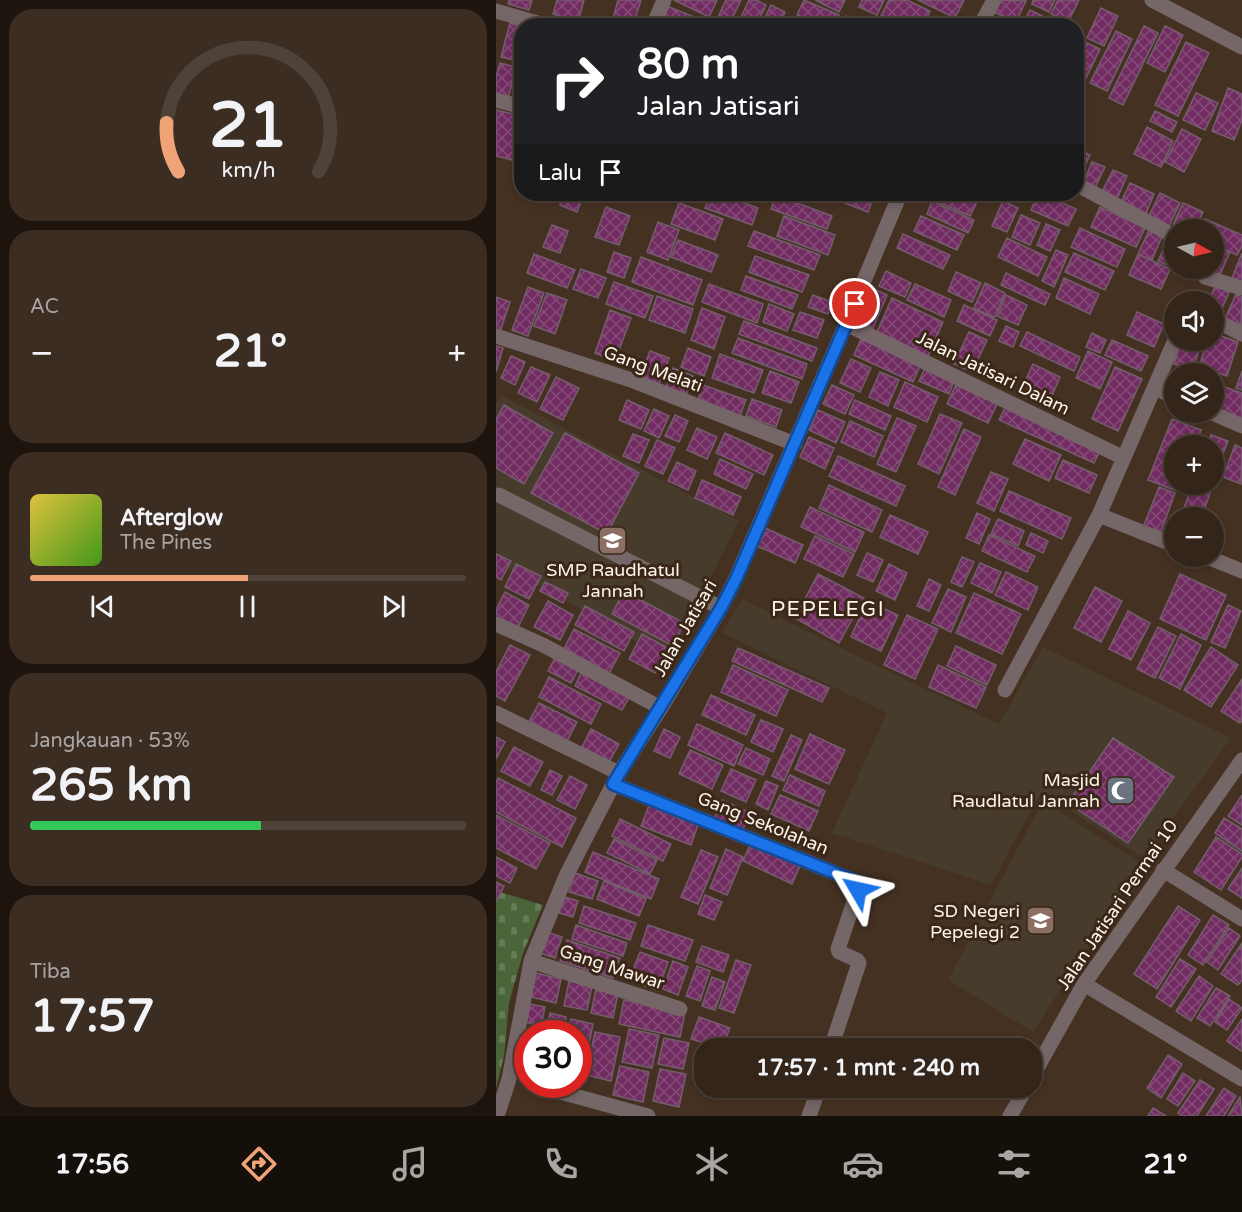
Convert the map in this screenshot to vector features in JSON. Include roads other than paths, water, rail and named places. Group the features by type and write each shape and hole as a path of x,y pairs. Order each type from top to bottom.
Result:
{"street":[{"path":"656,18 664,0"},
{"path":"984,18 994,0"},
{"path":"1152,0 1242,47"},
{"path":"496,11 520,18"},
{"path":"496,100 514,105"},
{"path":"1084,188 1164,231"},
{"name":"Jalan Jatisari","path":"498,1116 510,1079 531,961 566,876 616,779 721,608 755,538 897,201"},
{"path":"1212,279 1242,288"},
{"name":"Jalan Jatisari Dalam","path":"847,324 1122,457"},
{"path":"1224,325 1242,334"},
{"name":"Gang Melati","path":"496,336 631,380 795,444"},
{"path":"1005,690 1099,515 1122,457 1170,351"},
{"path":"1155,388 1164,392"},
{"path":"1224,418 1242,426"},
{"path":"499,495 721,608"},
{"path":"1099,515 1164,540"},
{"path":"1224,564 1242,571"},
{"path":"496,624 543,645 661,708"},
{"path":"496,713 616,779"},
{"name":"Jalan Jatisari Permai 10","path":"1042,1059 1084,984 1162,870 1242,760"},
{"name":"Gang Sekolahan","path":"616,779 855,881 858,890 838,951 860,962 835,1038"},
{"path":"1162,870 1242,919"},
{"name":"Gang Mawar","path":"531,961 680,1009"},
{"path":"1084,984 1242,1079"},
{"path":"510,1079 514,1080"},
{"path":"579,1098 644,1116"},
{"path":"809,1116 815,1098"},
{"path":"1014,1114 1021,1098"}],"place":[{"name":"SMP Raudhatul Jannah","path":"613,541"},
{"name":"Masjid Raudlatul Jannah","path":"1121,790"},
{"name":"SD Negeri Pepelegi 2","path":"1041,921"}],"district":[{"name":"PEPELEGI","path":"828,609"}]}
